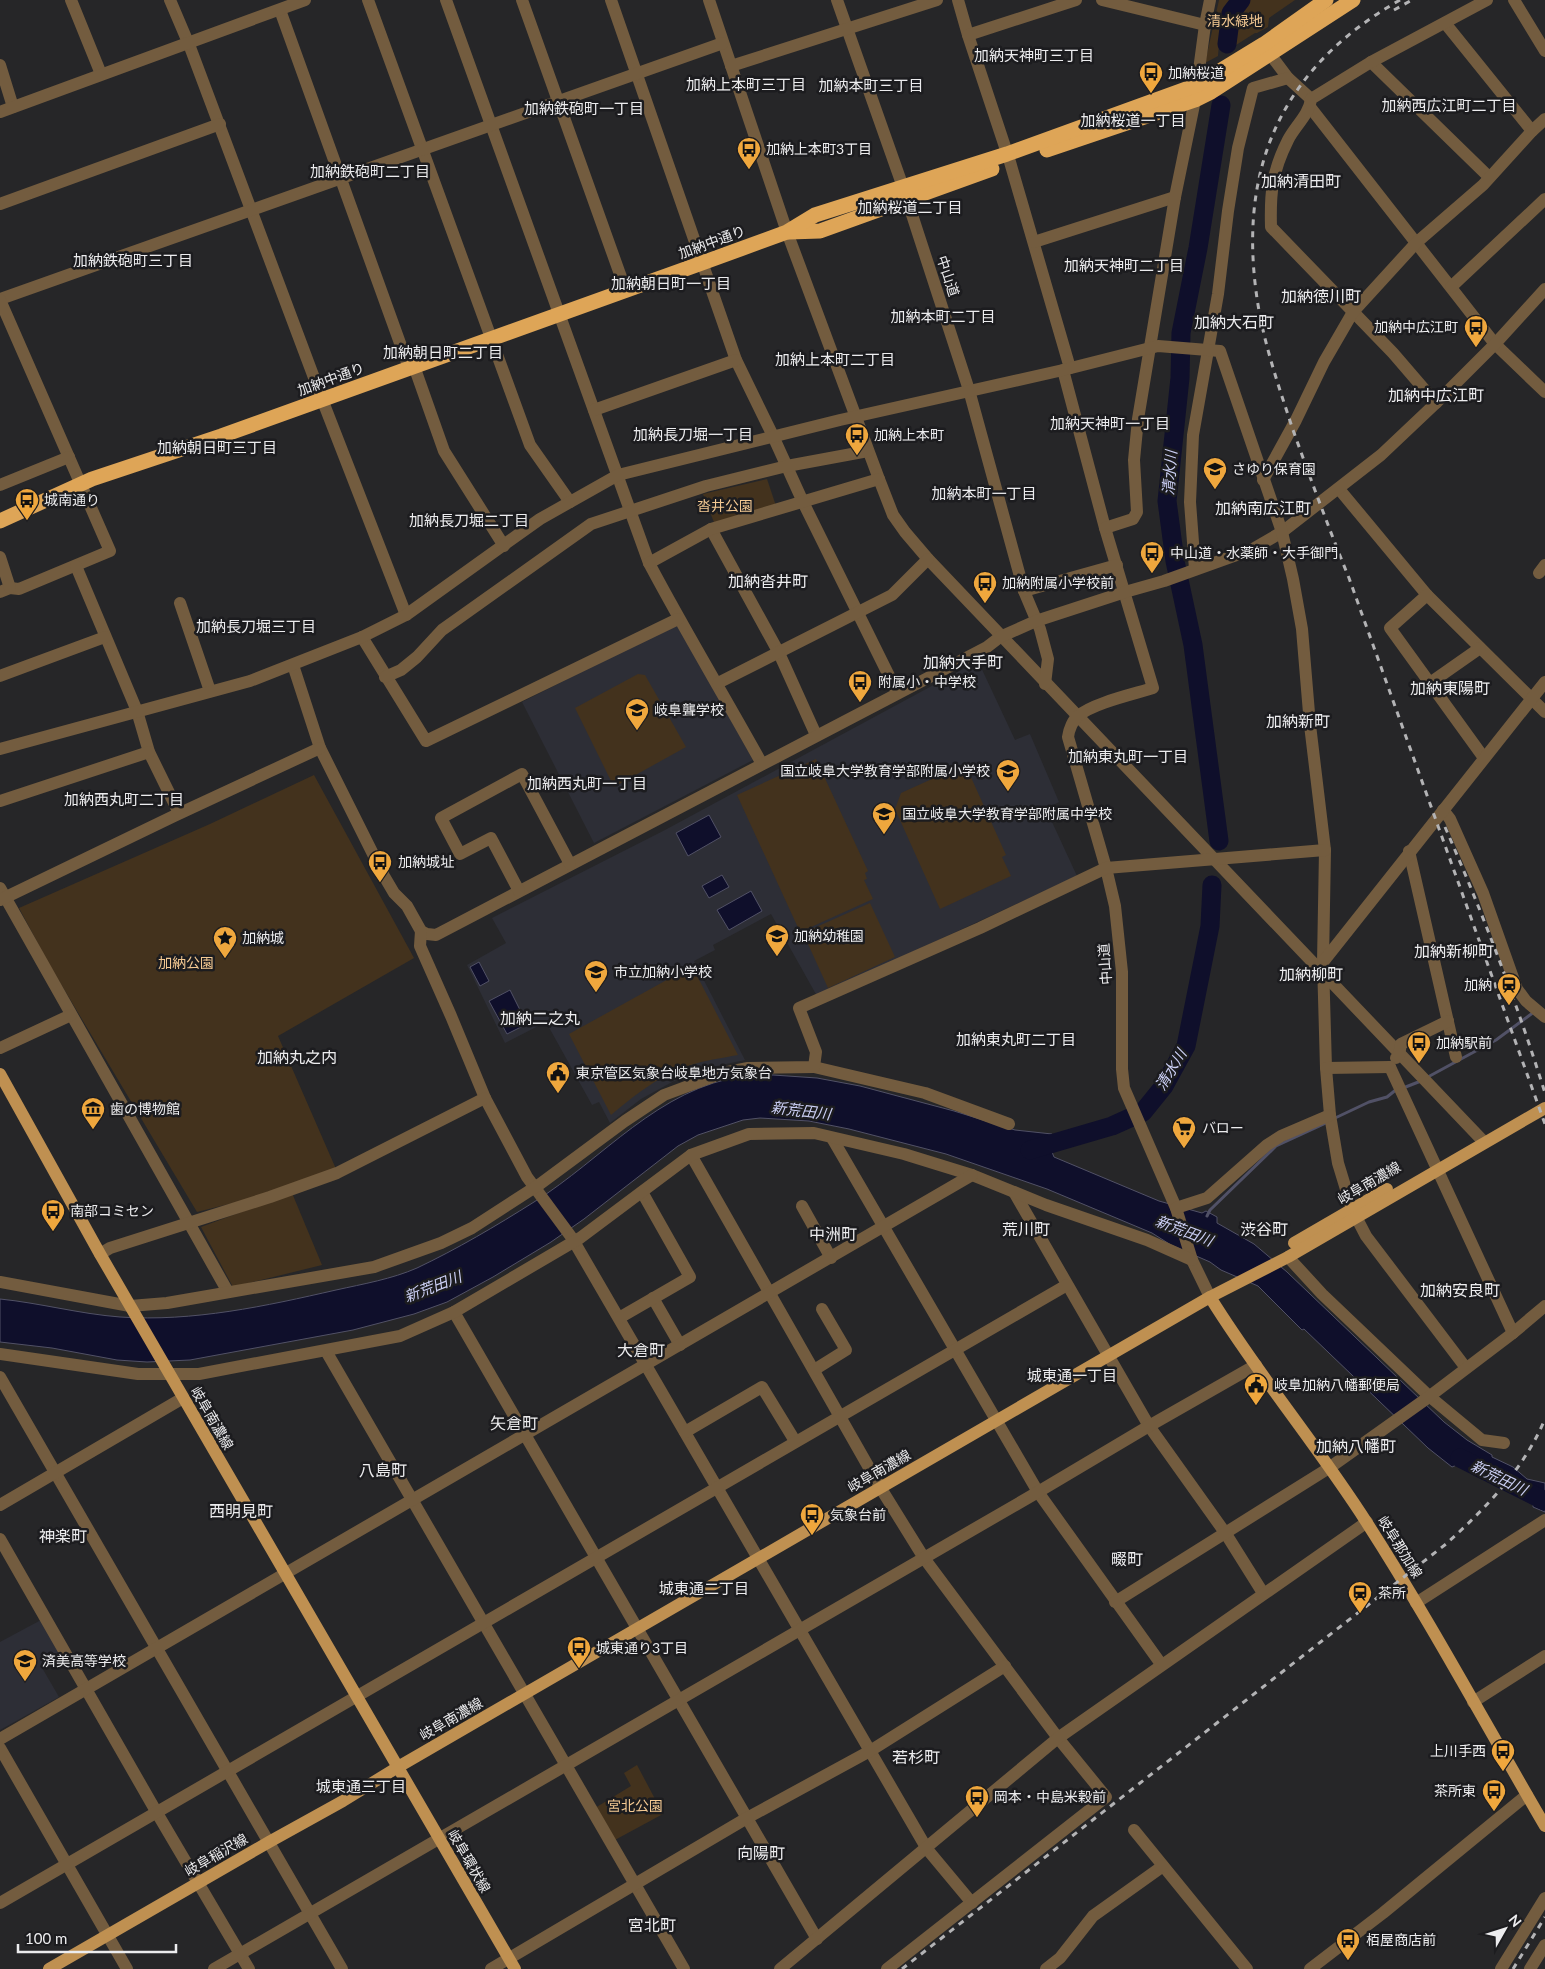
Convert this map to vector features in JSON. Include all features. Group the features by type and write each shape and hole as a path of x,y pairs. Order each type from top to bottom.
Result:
{"highway":[{"name":"加納中通り","path":"0,521 81,484 221,436 788,232 820,231 905,194 1196,92 1326,0"},
{"name":"加納中通り","path":"1196,92 1211,92 1353,0"}],"main road":[{"name":"岐阜南濃線","path":"0,1074 100,1254 398,1767 1233,1282 1282,1257 1481,1139 1545,1098"},
{"name":"岐阜南濃線","path":"1481,1139 1545,1108"},
{"name":"岐阜那加線","path":"1210,1297 1367,1522 1545,1826"},
{"name":"岐阜環状線","path":"398,1767 512,1964"},
{"name":"岐阜稲沢線","path":"49,1969 268,1842 343,1801 398,1767"}],"street":[{"path":"71,0 101,74"},
{"path":"170,0 220,124 322,399 406,615"},
{"path":"0,112 305,0"},
{"path":"368,0 530,445 570,502"},
{"path":"446,0 649,563 678,619 718,683 762,764"},
{"path":"522,0 626,291"},
{"path":"612,0 736,360 774,436 803,502 897,692"},
{"path":"709,0 788,232 893,515 928,559 1000,637 1481,1139"},
{"name":"中山道","path":"838,0 905,194 969,390 1024,591 1048,658 1045,684"},
{"path":"731,66 937,0"},
{"path":"958,0 1034,242 1105,528 1153,688 1088,710 1077,717"},
{"path":"968,35 1076,0"},
{"path":"1102,0 1205,24"},
{"path":"1105,528 1133,519 1137,512 1134,460 1138,419 1175,197 1196,92 1210,0"},
{"path":"1436,403 1393,352 1271,227 1273,174 1289,139 1310,103 1371,62 1487,0"},
{"path":"1514,0 1545,51"},
{"path":"280,10 411,367 444,451 504,546"},
{"path":"1445,23 1532,130"},
{"path":"0,557 5,590 19,589 110,551 0,299 723,43"},
{"path":"1270,54 1310,103 1495,344 1542,384"},
{"path":"1371,62 1489,177"},
{"path":"0,65 13,107"},
{"path":"1190,570 1190,502 1193,435 1218,294 1238,148 1250,92 1253,88 1288,78"},
{"path":"1263,480 1296,420 1324,362 1353,312 1416,243 1489,177 1532,130 1545,119"},
{"path":"0,204 220,124"},
{"path":"1034,242 1175,197"},
{"path":"1451,287 1545,199"},
{"path":"421,931 436,935 986,647 1000,637 1036,621 1252,550 1282,532 1380,455 1495,344 1545,289"},
{"path":"0,749 250,681 362,637 406,615 540,519 618,476 774,436 1067,369 1150,348 1170,346 1220,351 1282,532 1302,629 1310,725 1325,850 1323,962 1326,1068 1330,1120 1338,1163 1354,1213 1366,1236 1466,1368"},
{"path":"594,410 736,360"},
{"path":"385,677 401,670 417,657 442,630 591,524 706,486 787,466 868,450"},
{"path":"0,485 69,457"},
{"path":"649,563 711,529 879,479"},
{"path":"1339,489 1427,595 1545,712"},
{"path":"711,529 779,654 816,735"},
{"path":"718,683 779,654 892,595 928,559"},
{"path":"1024,591 1117,565"},
{"path":"76,566 137,711 149,752 179,813"},
{"path":"1427,595 1390,628 1484,758"},
{"path":"180,603 210,692"},
{"path":"362,637 426,741 678,619"},
{"path":"0,676 105,637"},
{"path":"1430,683 1480,648"},
{"path":"292,665 320,748 384,876 394,893 407,906 421,931 420,946 485,1098 535,1189 573,1239 927,1849 972,1903"},
{"path":"1323,962 1545,682"},
{"name":"中山道","path":"1077,717 1069,730 1068,737 1106,868 1115,906 1122,972 1122,1068 1124,1088 1176,1208 1192,1260 1210,1297"},
{"path":"228,1292 71,1015 1,896 320,748"},
{"path":"0,800 149,752"},
{"path":"519,891 491,838 460,854 441,818 522,774 570,864"},
{"path":"1442,810 1450,819 1483,893 1517,989 1526,1001 1545,1017"},
{"path":"814,1067 816,1052 799,1008 980,928 1106,868 1325,850"},
{"path":"1410,851 1456,1057"},
{"path":"0,1048 71,1015"},
{"path":"1390,1067 1399,1055 1401,1044 1448,1021"},
{"path":"1,1278 130,1306 167,1303 374,1267 441,1243 472,1228 535,1189 625,1120 664,1095 723,1073 748,1068 814,1067 925,1093 1009,1124"},
{"path":"1326,1068 1390,1067"},
{"path":"1390,1067 1513,1333"},
{"path":"100,1254 110,1248 337,1173 485,1098"},
{"path":"1176,1208 1207,1198 1267,1145 1281,1136 1330,1120"},
{"path":"0,1354 138,1374 199,1374 400,1336 454,1312 573,1239 642,1192 691,1154 749,1134 814,1132 832,1138 904,1154 972,1175 1046,1205 1147,1240 1192,1260"},
{"path":"832,1138 1038,1492 1161,1664"},
{"path":"691,1154 880,1487 924,1558 1058,1738 1106,1797 886,1969"},
{"path":"0,1739 770,1294 972,1175"},
{"path":"619,1318 690,1277 642,1192"},
{"path":"1014,1192 1148,1426 1226,1534 1263,1593"},
{"path":"802,1206 831,1258"},
{"path":"1282,1257 1427,1398 1482,1440 1504,1443"},
{"path":"0,1904 1067,1285"},
{"path":"653,1298 680,1345"},
{"path":"1115,1602 1329,1468 1427,1398 1513,1333 1545,1306"},
{"path":"814,1370 846,1350 822,1309"},
{"path":"454,1312 817,1939"},
{"path":"326,1351 684,1969"},
{"path":"214,1969 1256,1365"},
{"path":"0,1377 342,1969"},
{"path":"685,1432 762,1387 795,1442"},
{"path":"0,1505 183,1398"},
{"path":"780,1969 927,1849 1058,1738 1161,1664 1367,1522"},
{"path":"1416,1603 1543,1523"},
{"path":"0,1539 249,1969"},
{"path":"1473,1702 1545,1656"},
{"path":"491,1969 512,1964 635,1884 747,1818 870,1751 1005,1666"},
{"path":"0,1748 127,1969"},
{"path":"1310,1969 1383,1913 1527,1795"},
{"path":"1134,1830 1248,1969"},
{"path":"1046,1969 1060,1958 1093,1916 1163,1866"},
{"path":"1501,1969 1545,1898"},
{"path":"1530,1969 1545,1945"}],"shaded area":[{"name":"岐阜聾学校","path":"674,625 679,627 753,760 594,843 522,702"},
{"path":"978,661 1015,740 1030,734 1059,802 1046,809 1077,876 817,996 771,914 713,945 715,950 694,961 745,1060 707,1068 674,1081 641,1099 610,1123 599,1102 592,1105 546,1022 505,1043 467,965 506,943 492,918 665,830"},
{"name":"済美高等学校","path":"41,1620 61,1654 41,1666 59,1697 0,1730 0,1642"}],"green space":[{"name":"清水緑地","path":"1219,0 1295,0 1269,18 1268,27 1236,45 1219,43 1218,56 1205,63"},
{"name":"沓井公園","path":"767,479 776,506 715,525 703,494"},
{"path":"638,674 645,675 686,747 614,787 575,708"},
{"path":"816,759 868,871 865,873 867,879 864,880 873,899 800,932 737,795"},
{"path":"965,764 1006,855 1002,857 1011,876 940,909 895,809 901,793"},
{"name":"加納公園","path":"314,775 414,958 278,1036 336,1169 265,1195 197,1212 49,964 19,908 210,824"},
{"path":"870,903 895,957 828,988 803,933"},
{"path":"692,966 738,1055 697,1063 669,1074 639,1093 611,1115 569,1034"},
{"path":"292,1193 322,1265 233,1287 201,1227"},
{"name":"宮北公園","path":"637,1765 663,1814 613,1841 595,1808 631,1786 624,1773"}],"water":[{"path":"709,815 721,837 688,856 676,833"},
{"path":"722,875 729,887 709,898 702,886"},
{"path":"751,891 762,911 729,930 717,910"},
{"path":"479,962 489,981 480,986 470,967"},
{"path":"510,990 527,1024 507,1034 489,1001"},
{"path":"773,1075 817,1078 860,1086 954,1111 1015,1130 1052,1134 1055,1148 1052,1152 1054,1157 1159,1201 1202,1213 1206,1211 1217,1217 1217,1223 1254,1244 1287,1272 1444,1422 1467,1440 1492,1455 1492,1457 1513,1467 1527,1479 1545,1483 1545,1512 1533,1507 1528,1491 1505,1471 1498,1469 1476,1469 1475,1471 1459,1464 1452,1467 1428,1448 1258,1286 1171,1245 1152,1233 1047,1189 946,1154 849,1129 809,1121 760,1118 743,1120 698,1135 678,1146 584,1219 551,1242 447,1302 414,1314 353,1330 190,1360 147,1362 117,1360 52,1348 0,1342 0,1299 105,1316 175,1317 202,1315 283,1302 377,1281 407,1272 462,1245 534,1202 559,1185 633,1127 685,1095 713,1083 744,1076"}],"waterway":[{"name":"清水川","path":"1227,44 1231,13 1241,0"},
{"name":"清水川","path":"1219,841 1193,645 1175,561 1167,501 1180,378 1181,333 1198,248 1221,105"},
{"name":"清水川","path":"1030,1150 1112,1126 1143,1112 1164,1086 1186,1046 1210,926 1212,885"},
{"path":"1426,1078 1496,1040 1534,1012"},
{"path":"1403,1088 1421,1081"},
{"path":"1333,1119 1369,1102 1387,1097 1397,1089"},
{"path":"1207,1216 1210,1210 1276,1146 1326,1123"},
{"name":"新荒田川","path":"1460,1458 1545,1501"}],"railway":[{"path":"1400,0 1360,26 1327,55 1300,86 1279,121 1264,159 1255,200 1253,244 1256,291 1266,344 1293,430 1349,578 1545,1124"},
{"path":"1394,10 1412,0"},
{"path":"1445,827 1499,959 1545,1093"},
{"path":"902,1969 1446,1544 1503,1487 1526,1455 1545,1419"},
{"path":"1513,1969 1545,1917"}],"place":[{"name":"加納桜道","path":"1151,94"},
{"name":"加納上本町3丁目","path":"749,170"},
{"name":"加納中広江町","path":"1476,348"},
{"name":"加納上本町","path":"857,456"},
{"name":"さゆり保育園","path":"1215,490"},
{"name":"城南通り","path":"27,521"},
{"name":"中山道・水薬師・大手御門","path":"1152,574"},
{"name":"加納附属小学校前","path":"985,604"},
{"name":"附属小・中学校","path":"860,703"},
{"name":"岐阜聾学校","path":"637,731"},
{"name":"国立岐阜大学教育学部附属小学校","path":"1008,792"},
{"name":"国立岐阜大学教育学部附属中学校","path":"884,835"},
{"name":"加納城址","path":"380,883"},
{"name":"加納幼稚園","path":"777,957"},
{"name":"加納城","path":"225,959"},
{"name":"市立加納小学校","path":"596,993"},
{"name":"加納","path":"1509,1006"},
{"name":"加納駅前","path":"1419,1064"},
{"name":"東京管区気象台岐阜地方気象台","path":"558,1094"},
{"name":"歯の博物館","path":"93,1130"},
{"name":"バロー","path":"1184,1149"},
{"name":"南部コミセン","path":"53,1232"},
{"name":"岐阜加納八幡郵便局","path":"1256,1406"},
{"name":"気象台前","path":"812,1536"},
{"name":"茶所","path":"1360,1614"},
{"name":"城東通り3丁目","path":"579,1669"},
{"name":"済美高等学校","path":"25,1682"},
{"name":"上川手西","path":"1503,1772"},
{"name":"茶所東","path":"1494,1812"},
{"name":"岡本・中島米穀前","path":"977,1818"},
{"name":"栢屋商店前","path":"1348,1961"}],"district":[{"name":"加納天神町三丁目","path":"1034,56"},
{"name":"加納上本町三丁目","path":"746,85"},
{"name":"加納本町三丁目","path":"871,86"},
{"name":"加納西広江町二丁目","path":"1449,106"},
{"name":"加納鉄砲町一丁目","path":"584,109"},
{"name":"加納桜道一丁目","path":"1133,121"},
{"name":"加納鉄砲町二丁目","path":"370,172"},
{"name":"加納清田町","path":"1301,181"},
{"name":"加納桜道二丁目","path":"910,208"},
{"name":"加納鉄砲町三丁目","path":"133,261"},
{"name":"加納天神町二丁目","path":"1124,266"},
{"name":"加納朝日町一丁目","path":"671,284"},
{"name":"加納徳川町","path":"1321,296"},
{"name":"加納本町二丁目","path":"943,317"},
{"name":"加納大石町","path":"1234,322"},
{"name":"加納朝日町二丁目","path":"443,353"},
{"name":"加納上本町二丁目","path":"835,360"},
{"name":"加納中広江町","path":"1436,395"},
{"name":"加納天神町一丁目","path":"1110,424"},
{"name":"加納長刀堀一丁目","path":"693,435"},
{"name":"加納朝日町三丁目","path":"217,448"},
{"name":"加納本町一丁目","path":"984,494"},
{"name":"加納南広江町","path":"1263,508"},
{"name":"加納長刀堀二丁目","path":"469,521"},
{"name":"加納沓井町","path":"768,581"},
{"name":"加納長刀堀三丁目","path":"256,627"},
{"name":"加納大手町","path":"963,662"},
{"name":"加納東陽町","path":"1450,688"},
{"name":"加納新町","path":"1298,721"},
{"name":"加納東丸町一丁目","path":"1128,757"},
{"name":"加納西丸町一丁目","path":"587,784"},
{"name":"加納西丸町二丁目","path":"124,800"},
{"name":"加納新柳町","path":"1454,951"},
{"name":"加納柳町","path":"1311,974"},
{"name":"加納二之丸","path":"540,1018"},
{"name":"加納東丸町二丁目","path":"1016,1040"},
{"name":"加納丸之内","path":"297,1057"},
{"name":"荒川町","path":"1026,1229"},
{"name":"渋谷町","path":"1264,1229"},
{"name":"中洲町","path":"833,1234"},
{"name":"加納安良町","path":"1460,1290"},
{"name":"大倉町","path":"641,1350"},
{"name":"城東通一丁目","path":"1072,1376"},
{"name":"矢倉町","path":"514,1423"},
{"name":"加納八幡町","path":"1356,1446"},
{"name":"八島町","path":"383,1470"},
{"name":"西明見町","path":"241,1511"},
{"name":"神楽町","path":"63,1536"},
{"name":"畷町","path":"1127,1559"},
{"name":"城東通二丁目","path":"704,1589"},
{"name":"若杉町","path":"916,1757"},
{"name":"城東通三丁目","path":"361,1787"},
{"name":"向陽町","path":"761,1853"},
{"name":"宮北町","path":"652,1925"}]}
